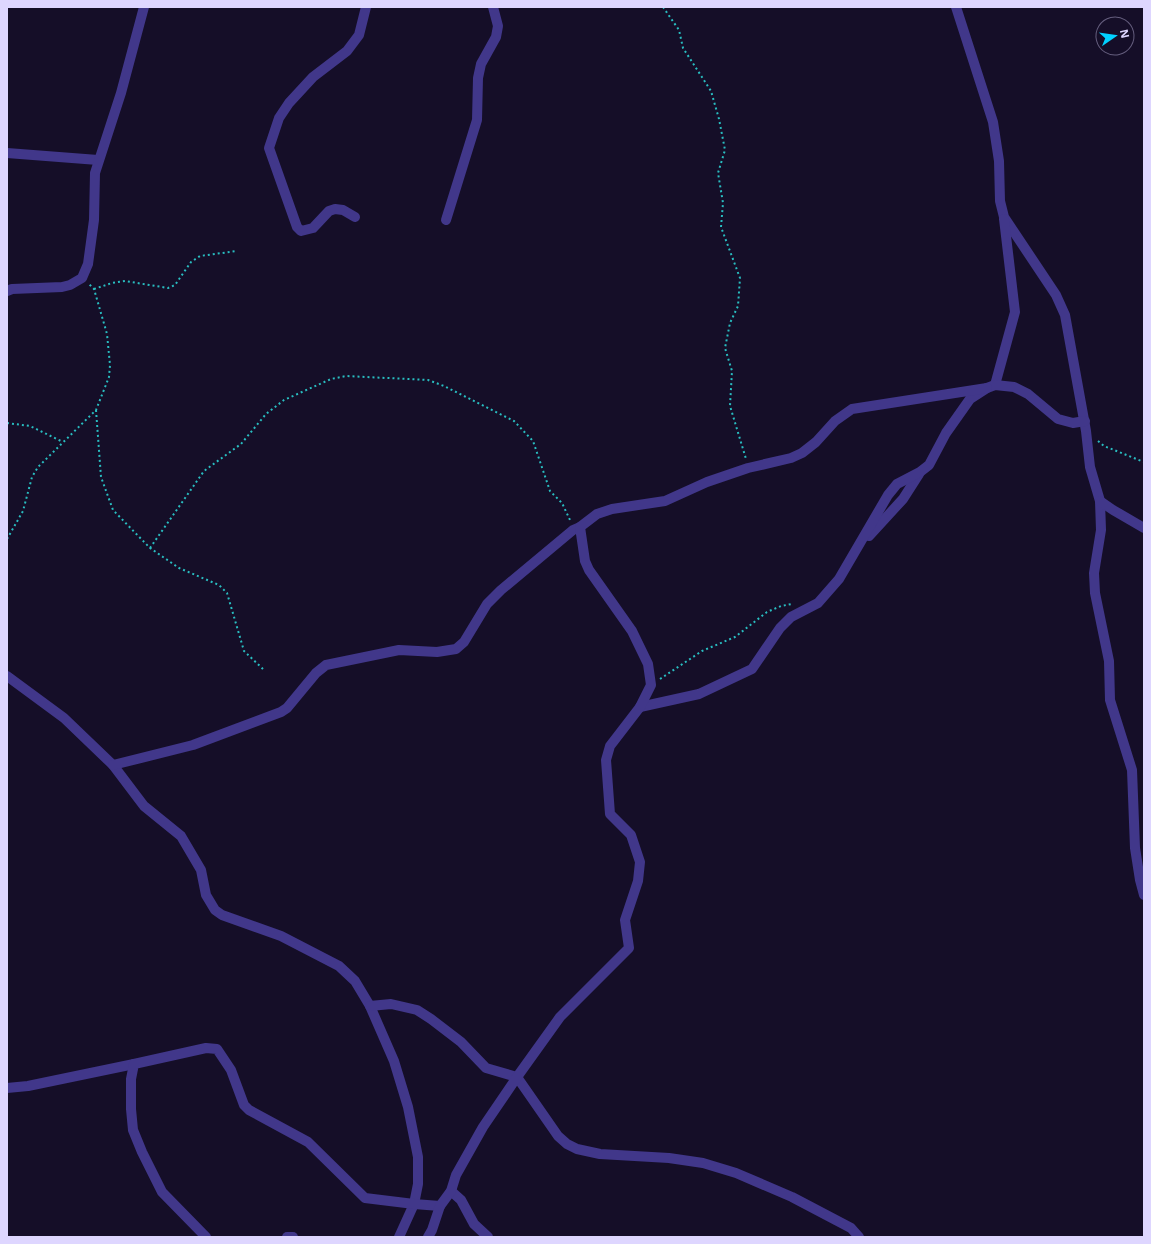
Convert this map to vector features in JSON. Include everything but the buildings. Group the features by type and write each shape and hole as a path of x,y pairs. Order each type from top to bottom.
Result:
{"street":[{"path":"7,291 12,289 66,286 82,278 88,264 93,228 95,173 121,93 144,7"},
{"path":"355,217 343,210 335,209 329,211 313,228 301,231 297,227 269,148 279,118 289,103 313,77 347,51 359,35 366,7"},
{"path":"446,220 477,120 478,78 481,64 496,37 498,26 493,7"},
{"path":"640,707 699,694 752,669 780,628 791,617 818,603 839,579 888,495 897,484 920,472 929,465 946,433 970,399 991,386 1015,312 1004,217 1000,201 999,161 993,122 956,7"},
{"path":"7,153 98,160"},
{"path":"1004,217 1056,295 1065,315 1086,426 1090,467 1100,501 1101,530 1094,573 1095,593 1108,661 1110,700 1132,770 1135,848 1144,895"},
{"path":"114,765 193,745 281,712 287,708 316,673 326,665 399,650 437,652 456,649 464,642 487,604 501,590 577,528 597,514 664,501 707,482 748,468 791,458 802,453 816,442 835,421 852,410 991,386 1014,387 1028,394 1058,419 1086,426"},
{"path":"1100,501 1144,528"},
{"path":"428,1237 432,1230 440,1206 451,1192 456,1175 482,1127 560,1017 629,948 626,920 638,881 640,862 631,835 610,814 606,760 610,746 640,707 651,685 648,664 632,631 589,570 585,561 577,528"},
{"path":"7,676 64,718 114,765 144,806 180,836 201,870 206,895 215,910 222,915 281,936 339,966 355,981 370,1006 394,1061 408,1107 418,1157 418,1184 414,1204 399,1237"},
{"path":"370,1006 391,1004 417,1010 461,1042 486,1068 517,1077 558,1136 567,1144 600,1154 670,1158 703,1164 736,1173 792,1197 851,1228 859,1237"},
{"path":"7,1088 28,1086 206,1048 217,1050 231,1070 244,1105 249,1110 308,1142 365,1198 440,1206"},
{"path":"134,1064 131,1079 131,1110 133,1130 142,1152 162,1192 206,1237"},
{"path":"451,1192 461,1200 474,1224 488,1237"},
{"path":"287,1237 293,1237"}],"path":[{"path":"663,7 679,30 683,48 711,92 719,119 725,150 718,173 723,203 721,227 740,278 738,306 730,323 725,348 732,371 730,406 748,468"},
{"path":"94,289 112,283 125,281 168,288 175,285 191,262 200,256 237,251"},
{"path":"7,539 23,511 32,477 38,466 96,410 109,377 110,365 107,334 94,289 82,278"},
{"path":"150,548 204,471 241,444 266,414 284,400 331,379 346,376 428,380 444,386 514,421 533,440 550,492 562,503 577,528"},
{"path":"96,410 101,477 113,510 150,548 179,568 219,585 227,593 244,651 263,668"},
{"path":"7,423 30,426 63,442"},
{"path":"1086,426 1104,446 1144,462"},
{"path":"651,685 702,651 735,637 767,612 781,606 794,603"}]}
